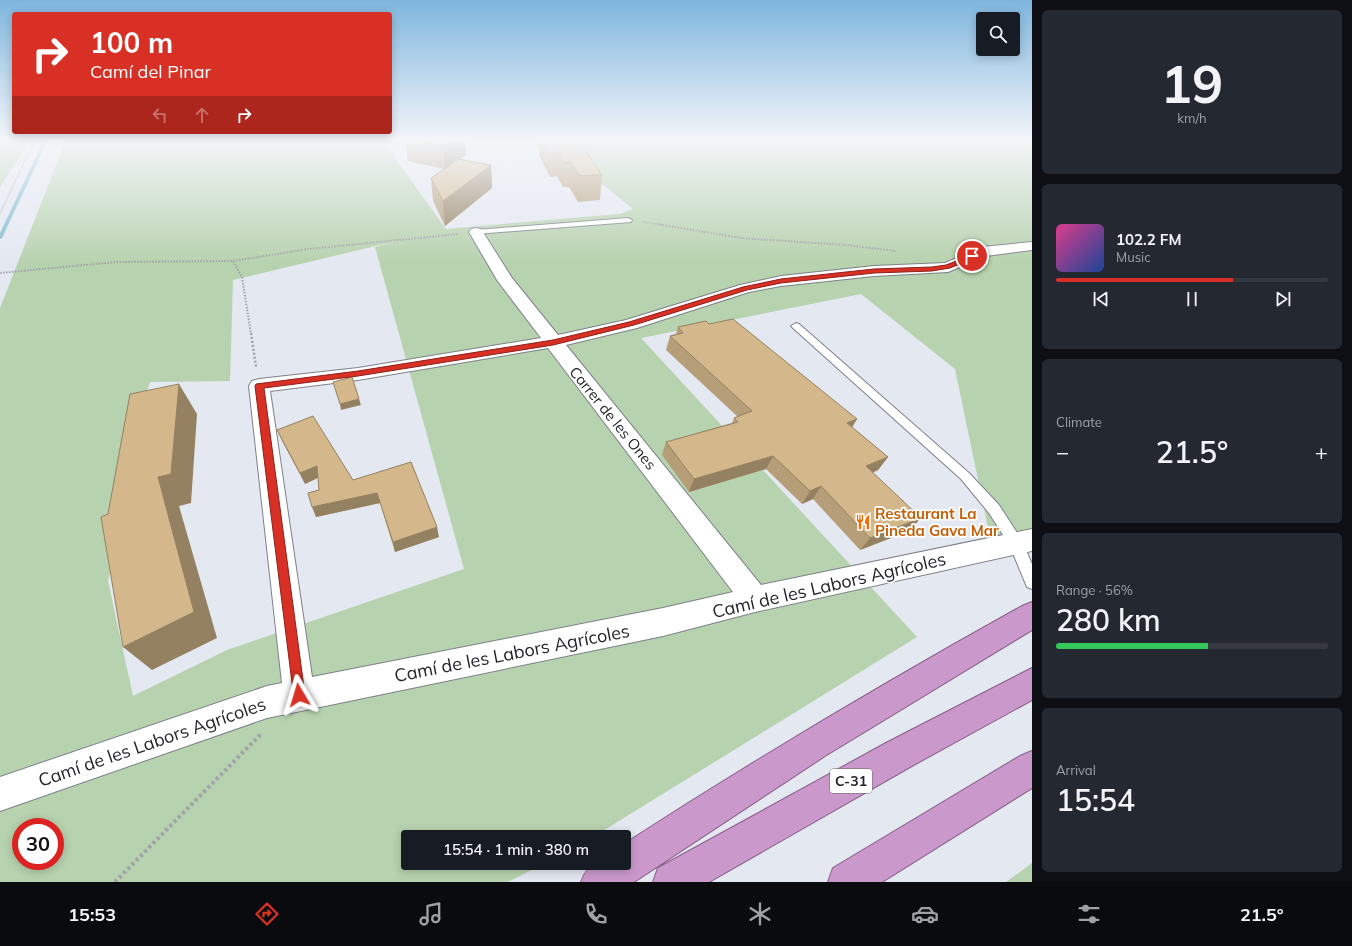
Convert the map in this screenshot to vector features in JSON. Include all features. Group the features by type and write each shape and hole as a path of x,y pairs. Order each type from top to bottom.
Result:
{"highway":[{"path":"600,882 698,818 896,694 1032,615"},
{"name":"C-31","path":"672,882 891,759 1032,683"},
{"path":"847,882 1032,768"}],"street":[{"name":"Carrer de les Ones","path":"476,232 505,280 755,599"},
{"path":"299,695 259,386 358,374 553,342 631,324 746,288 781,281 850,273 948,267 982,252 1032,246"},
{"name":"Camí de les Labors Agrícoles","path":"0,794 267,702 663,622 755,599 1024,542"}],"lane":[{"path":"476,232 628,220"},
{"path":"796,326 965,476 1024,542 1032,582"}],"path":[{"path":"0,213 15,181"},
{"path":"628,220 741,238 846,245 897,252"},
{"path":"0,273 30,269 179,259 233,261 308,249 476,232"},
{"path":"233,261 242,277 259,386"},
{"path":"115,882 266,729"}],"green space":[{"path":"0,181 4,181 0,187"},
{"path":"50,181 412,181 446,229 619,214 633,209 599,181 1032,181 1032,529 990,537 955,369 861,294 641,338 917,637 604,830 401,830 401,870 531,870 508,882 0,882 0,308","holes":["401,240 375,247 464,569 227,650 133,696 108,581 150,403 143,404 150,382 230,381 233,280"]},
{"path":"1032,863 1032,882 1006,882"}],"building":[{"path":"433,181 469,181 443,201"},
{"path":"733,319 857,419 847,423 888,457 866,466 921,518 870,538 821,486 810,491 773,456 694,479 666,442 738,422 734,418 752,411 670,336 683,333 678,327 706,321 709,324"},
{"path":"352,377 359,399 340,404 333,382"},
{"path":"179,384 171,474 158,477 194,612 123,647 101,517 108,514 130,394"},
{"path":"313,416 353,480 411,462 437,527 393,542 377,493 312,507 308,493 319,490 317,466 300,473 277,430"}],"waterway":[{"path":"0,238 27,181"}],"place":[{"name":"Restaurant La Pineda Gava Mar","path":"863,522"}],"route":[{"path":"299,695 259,386 358,374 516,349 631,324 746,288 781,281 850,273 948,267 972,256"}]}
